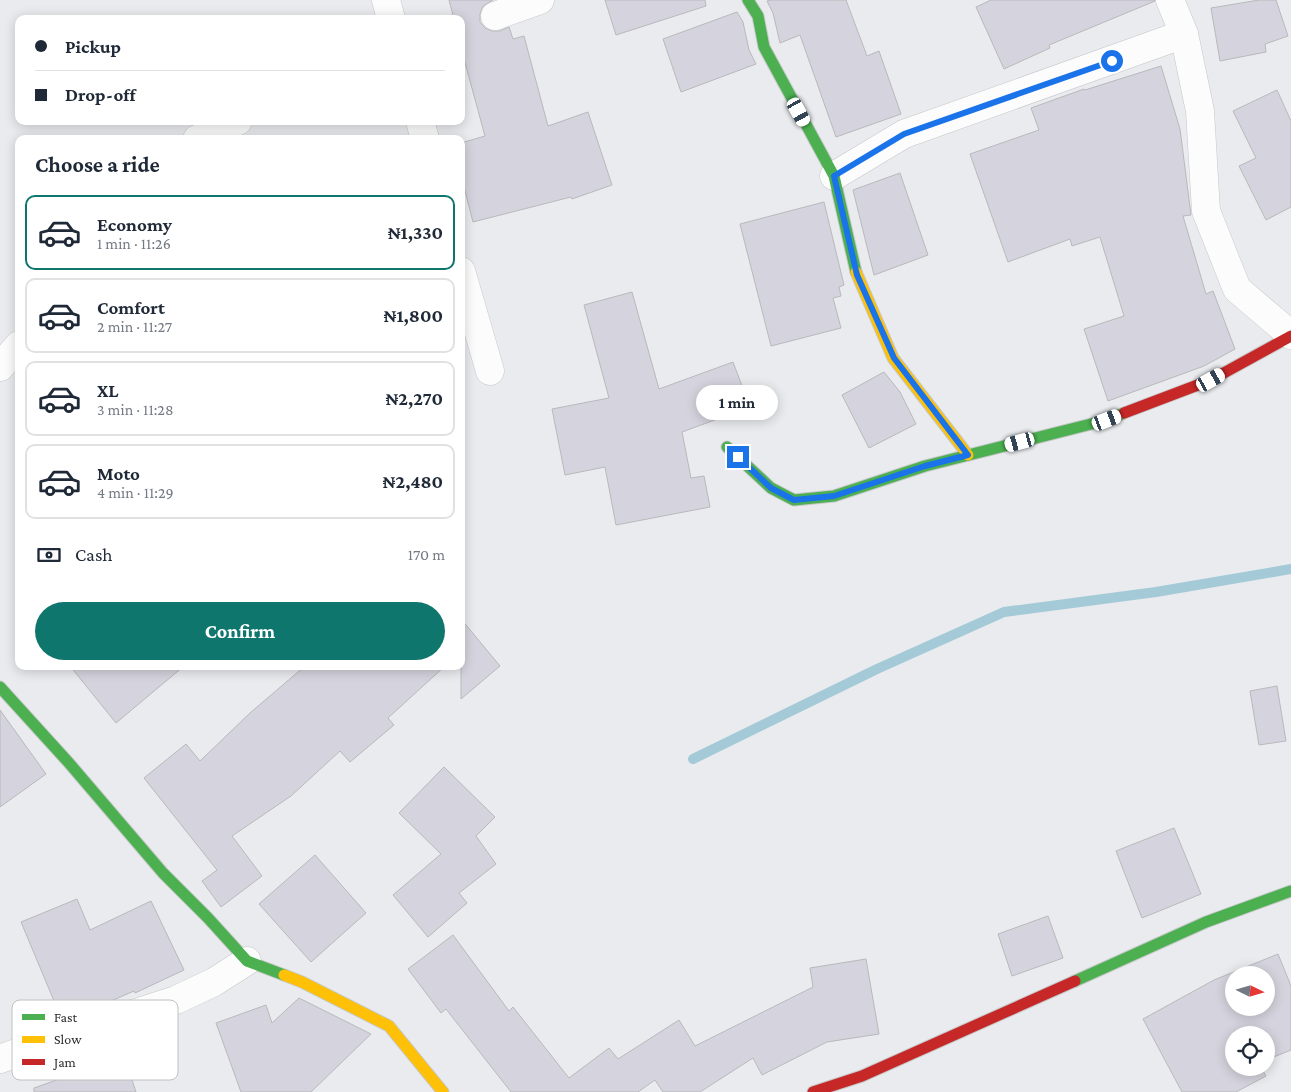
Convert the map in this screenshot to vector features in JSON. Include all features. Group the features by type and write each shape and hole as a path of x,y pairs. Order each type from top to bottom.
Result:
{"street":[{"path":"386,0 391,15"},
{"path":"495,16 540,0"},
{"path":"748,0 758,16 764,47 834,176 857,275 894,358 968,455"},
{"path":"727,447 771,488 794,500 834,496 925,466 1107,420 1211,380 1291,335 1237,289 1206,211 1200,110 1184,34 1170,0"},
{"path":"834,176 904,134 1184,34"},
{"path":"206,135 229,125"},
{"path":"465,285 490,371"},
{"path":"0,367 15,350"},
{"path":"0,688 69,763 163,873 208,918 246,961 302,982 389,1026 443,1092"},
{"path":"813,1092 862,1076 1206,922 1291,891"},
{"path":"176,1000 214,982 246,961"},
{"path":"0,1059 12,1055"}],"building":[{"path":"449,0 493,0 483,6 480,22 485,28 492,31 500,31 509,27 513,39 524,36 548,126 588,112 612,185 572,199 571,197 473,222 465,191 465,142 485,136 465,63 465,15 453,15"},
{"path":"605,0 705,0 706,6 616,35"},
{"path":"846,0 867,56 879,51 901,114 836,137 800,35 780,43 773,13 767,1"},
{"path":"991,0 1155,1 1049,45 1050,48 1004,69 976,7"},
{"path":"1259,0 1276,0 1288,36 1265,44 1266,52 1220,61 1211,8"},
{"path":"737,12 743,22 749,50 756,64 681,92 663,39"},
{"path":"1161,66 1180,129 1191,215 1183,216 1206,294 1213,291 1235,349 1204,366 1108,401 1084,329 1124,316 1100,237 1072,246 1070,239 1008,262 970,154 1039,130 1031,108 1084,89"},
{"path":"1277,90 1291,121 1291,207 1266,220 1239,166 1256,158 1233,111"},
{"path":"900,173 928,255 874,275 853,190"},
{"path":"824,202 844,285 839,287 841,296 833,298 841,328 771,346 740,224"},
{"path":"632,292 659,389 733,362 750,407 682,432 691,478 704,476 710,507 616,525 605,467 565,475 552,409 609,398 584,305"},
{"path":"884,372 900,392 916,424 869,448 842,395"},
{"path":"465,624 500,666 461,699 461,670 465,670"},
{"path":"73,670 179,670 116,723"},
{"path":"300,670 441,670 388,718 394,725 350,762 340,751 291,796 232,836 262,876 221,907 202,881 217,870 144,778 186,744 200,761 250,713"},
{"path":"1277,686 1286,741 1259,745 1250,691"},
{"path":"0,710 46,774 0,807"},
{"path":"444,767 495,817 476,836 496,864 459,893 467,903 428,937 393,895 441,854 399,813"},
{"path":"1174,828 1201,894 1142,918 1116,851"},
{"path":"315,855 366,913 311,962 259,904"},
{"path":"77,899 90,930 151,901 184,970 135,993 134,991 113,1000 54,1000 21,922"},
{"path":"1048,916 1063,958 1012,976 998,934"},
{"path":"453,935 509,1011 513,1007 569,1078 609,1048 618,1059 679,1020 695,1046 813,987 810,968 866,959 879,1034 827,1042 762,1075 753,1058 700,1092 663,1092 655,1080 638,1092 511,1092 446,1009 441,1013 408,969"},
{"path":"1278,954 1291,986 1291,1050 1275,1056 1275,1026 1225,1026 1225,1076 1266,1076 1236,1092 1182,1092 1143,1019 1225,976 1225,1016 1275,1016 1275,966 1248,966"},
{"path":"299,998 371,1034 311,1092 241,1092 216,1023 266,1005 272,1023"},
{"path":"56,1080 132,1080 136,1092 34,1092 34,1088"}],"waterway":[{"path":"693,759 877,669 1004,612 1156,592 1291,569"}],"traffic: fast":[{"path":"748,0 758,16 764,47 834,176 856,272"},
{"path":"727,447 771,488 794,500 834,496 925,466 1107,420 1124,413"},
{"path":"0,687 69,763 163,873 247,961 284,975"},
{"path":"1075,981 1206,922 1291,891"}],"traffic: slow":[{"path":"856,272 893,358 968,455"},
{"path":"284,975 302,982 389,1026 443,1092"}],"traffic: jam":[{"path":"1124,413 1211,380 1291,336"},
{"path":"813,1092 862,1076 1075,981"}],"route":[{"path":"738,457 771,488 794,500 834,496 925,466 968,455 894,358 857,275 834,176 904,134 1112,61"}]}
